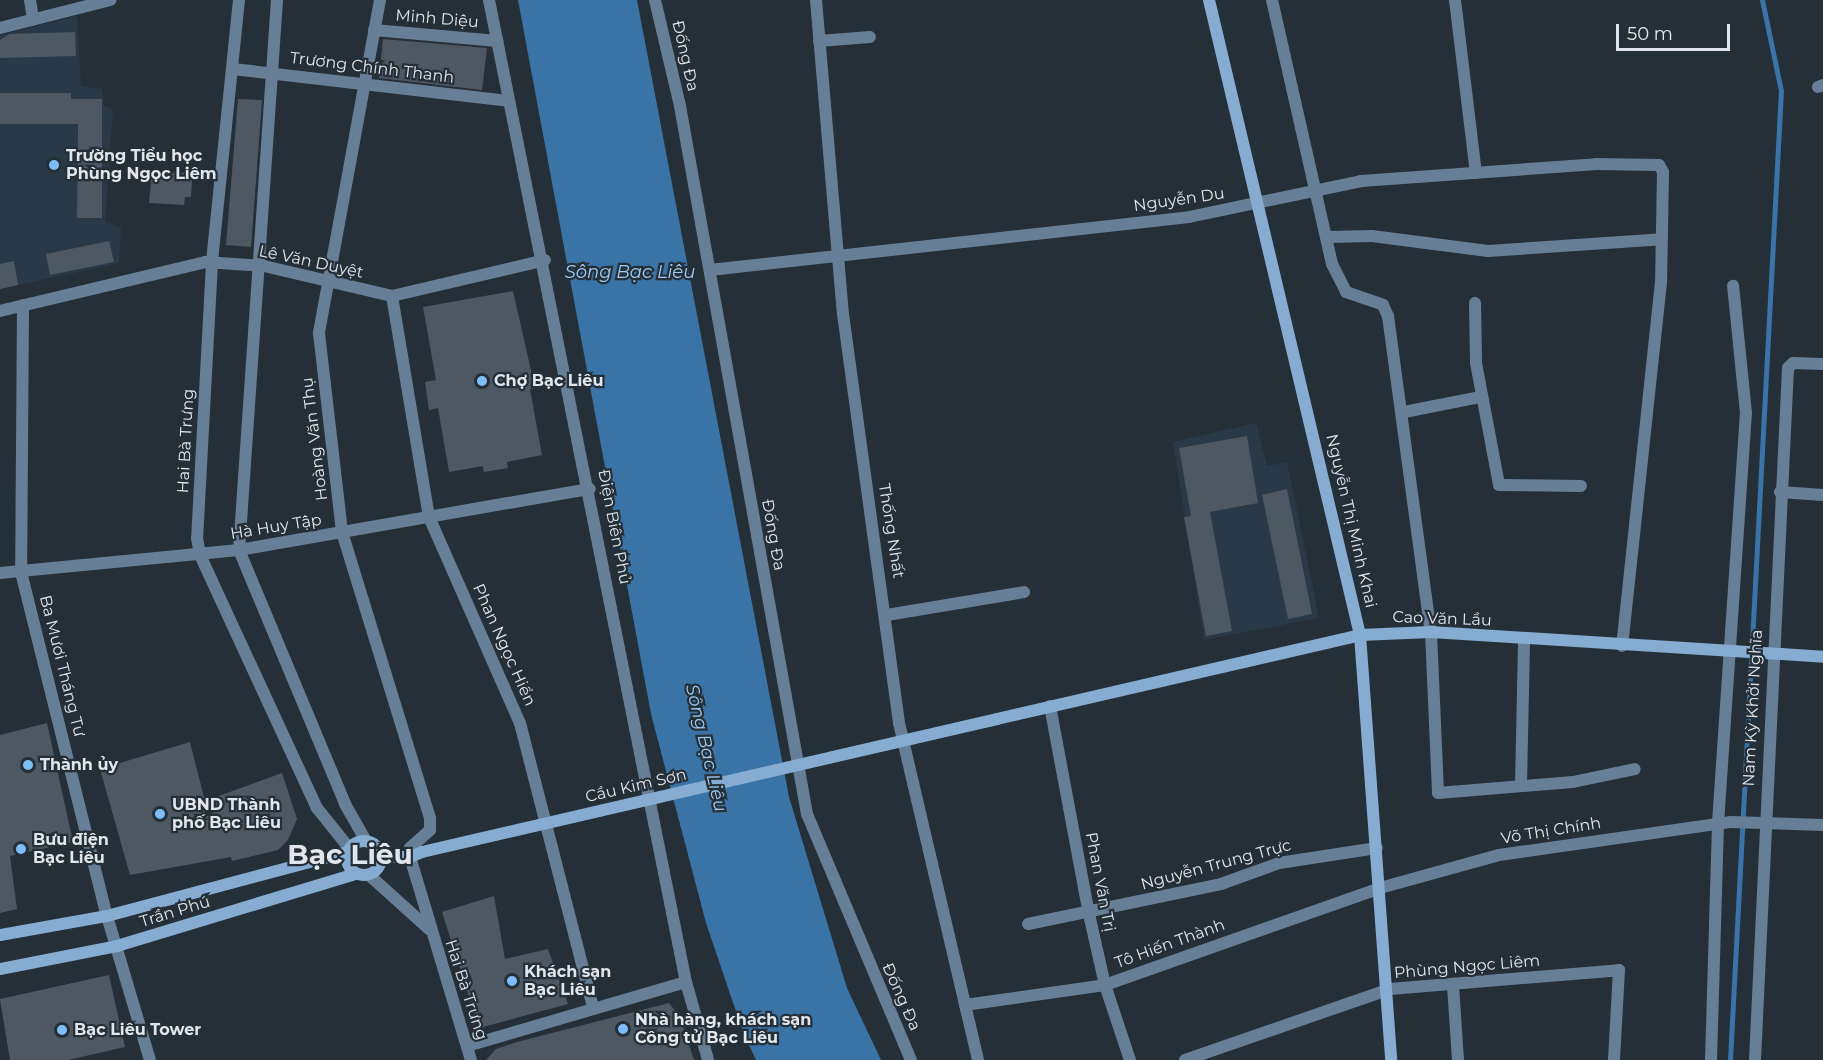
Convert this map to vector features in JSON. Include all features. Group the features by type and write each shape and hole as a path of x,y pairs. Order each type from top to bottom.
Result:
{"main road":[{"name":"Nguyễn Thị Minh Khai","path":"1209,0 1260,205 1360,635 1390,989 1391,1060"},
{"name":"Cao Văn Lầu","path":"997,719 1360,635 1431,632 1622,646 1823,657"},
{"name":"Cầu Kim Sơn","path":"410,857 422,852 997,719"},
{"path":"366,841 377,847 381,857 378,868 369,875 356,874 347,864 348,850 366,841"},
{"name":"Trần Phú","path":"0,935 107,916 348,850"},
{"path":"381,857 410,857"},
{"name":"Trần Phú","path":"0,969 117,946 356,874"}],"street":[{"path":"30,0 33,20"},
{"path":"0,28 111,0"},
{"name":"Hai Bà Trưng","path":"239,0 212,263 197,538 200,555 317,808 348,850"},
{"path":"277,0 239,550 345,804 366,841"},
{"name":"Hoàng Văn Thụ","path":"380,0 331,281 319,333 342,532 430,818 430,830 410,848 410,857"},
{"name":"Điện Biên Phủ","path":"489,0 508,101 545,260 686,982 708,1060"},
{"name":"Đống Đa","path":"655,0 710,270 807,814 911,1060"},
{"name":"Thống Nhất","path":"816,0 839,257 887,615 899,723 978,1060"},
{"path":"1272,0 1318,187 1332,264 1346,292 1383,305 1388,316 1404,412 1431,632 1437,793 1521,786 1635,769"},
{"path":"1455,0 1476,174"},
{"name":"Minh Diệu","path":"374,30 498,41"},
{"path":"819,41 870,37"},
{"name":"Trương Chính Thanh","path":"233,69 508,101"},
{"name":"Nguyễn Du","path":"710,270 839,257 1260,205 1318,187 1650,163 1663,168 1662,238"},
{"path":"1328,237 1372,236 1488,250 1662,238 1652,381 1622,646"},
{"name":"Lê Văn Duyệt","path":"0,311 212,263 258,266 392,296 545,260"},
{"path":"1710,1060 1724,823 1738,652 1746,413 1733,286"},
{"name":"Phan Ngọc Hiển","path":"392,296 429,517 520,723 593,1007"},
{"path":"1475,303 1480,397 1499,485 1581,486"},
{"name":"Ba Mươi Tháng Tư","path":"23,305 21,572 107,916 150,1060"},
{"name":"Nam Kỳ Khởi Nghĩa","path":"1755,1060 1770,654 1788,368 1797,363 1823,364"},
{"path":"1404,412 1480,397"},
{"name":"Hà Huy Tập","path":"0,573 239,550 590,489"},
{"path":"1780,492 1823,495"},
{"path":"887,615 1024,592"},
{"path":"1521,786 1524,639"},
{"name":"Phan Văn Trị","path":"1050,706 1089,914 1105,985 1130,1060"},
{"path":"1764,822 1823,825"},
{"name":"Võ Thị Chính","path":"1380,888 1499,855 1724,823 1764,822"},
{"name":"Nguyễn Trung Trực","path":"1028,924 1089,914 1221,884 1279,863 1377,848"},
{"name":"Hai Bà Trưng","path":"410,857 430,930 471,1060"},
{"name":"Hai Bà Trưng","path":"369,875 430,930"},
{"name":"Tô Hiến Thành","path":"964,1005 1105,985 1380,888"},
{"name":"Phùng Ngọc Liêm","path":"1185,1060 1390,989 1619,970 1614,1060"},
{"path":"467,1046 593,1007 686,982"},
{"path":"1453,985 1458,1060"}],"shaded area":[{"name":"Trường Tiểu học Phùng Ngọc Liêm","path":"77,16 81,86 102,89 104,106 113,109 105,222 121,228 119,263 0,289 0,35"},
{"path":"1256,423 1267,466 1287,462 1319,618 1204,640 1173,442"}],"water":[{"name":"Sông Bạc Liêu","path":"518,0 637,0 789,797 847,988 881,1060 756,1060 743,1032 706,923 651,714"}],"building":[{"path":"75,32 76,56 0,58 0,40 10,34"},
{"path":"383,39 487,48 482,90 379,78"},
{"path":"0,93 71,93 71,99 102,99 102,218 77,218 78,124 0,124"},
{"path":"238,99 262,100 251,247 226,245"},
{"path":"152,171 187,173 187,180 192,180 191,197 185,197 184,205 149,203"},
{"path":"109,241 114,262 50,275 46,254"},
{"path":"14,261 18,285 0,289 0,264"},
{"name":"Chợ Bạc Liêu","path":"513,291 535,388 530,389 542,455 507,462 508,468 484,472 483,466 449,472 438,408 429,410 425,382 436,380 423,307"},
{"path":"1247,436 1258,503 1210,512 1232,631 1206,636 1184,517 1191,516 1179,448"},
{"path":"1287,489 1312,614 1288,619 1262,495"},
{"path":"47,723 73,842 10,856 17,909 0,913 0,735"},
{"name":"UBND Thành phố Bạc Liêu","path":"190,742 205,801 282,773 297,819 288,840 278,850 232,861 231,857 130,875 100,769"},
{"name":"Khách sạn Bạc Liêu","path":"494,896 505,959 548,949 568,1004 479,1028 442,912"},
{"name":"Bạc Liêu Tower","path":"109,975 125,1047 68,1060 10,1060 0,999"},
{"name":"Nhà hàng, khách sạn Công tử Bạc Liêu","path":"669,1003 680,1017 694,1060 486,1060 496,1049 517,1042"}],"waterway":[{"path":"1730,1060 1781,91 1762,0"}],"place":[{"name":"Trường Tiểu học Phùng Ngọc Liêm","path":"54,165"},
{"name":"Chợ Bạc Liêu","path":"482,381"},
{"name":"Thành ủy","path":"28,765"},
{"name":"UBND Thành phố Bạc Liêu","path":"160,814"},
{"name":"Bưu điện Bạc Liêu","path":"21,849"},
{"name":"Khách sạn Bạc Liêu","path":"512,981"},
{"name":"Nhà hàng, khách sạn Công tử Bạc Liêu","path":"623,1029"},
{"name":"Bạc Liêu Tower","path":"62,1030"}],"district":[{"name":"Bạc Liêu","path":"350,854"}]}
